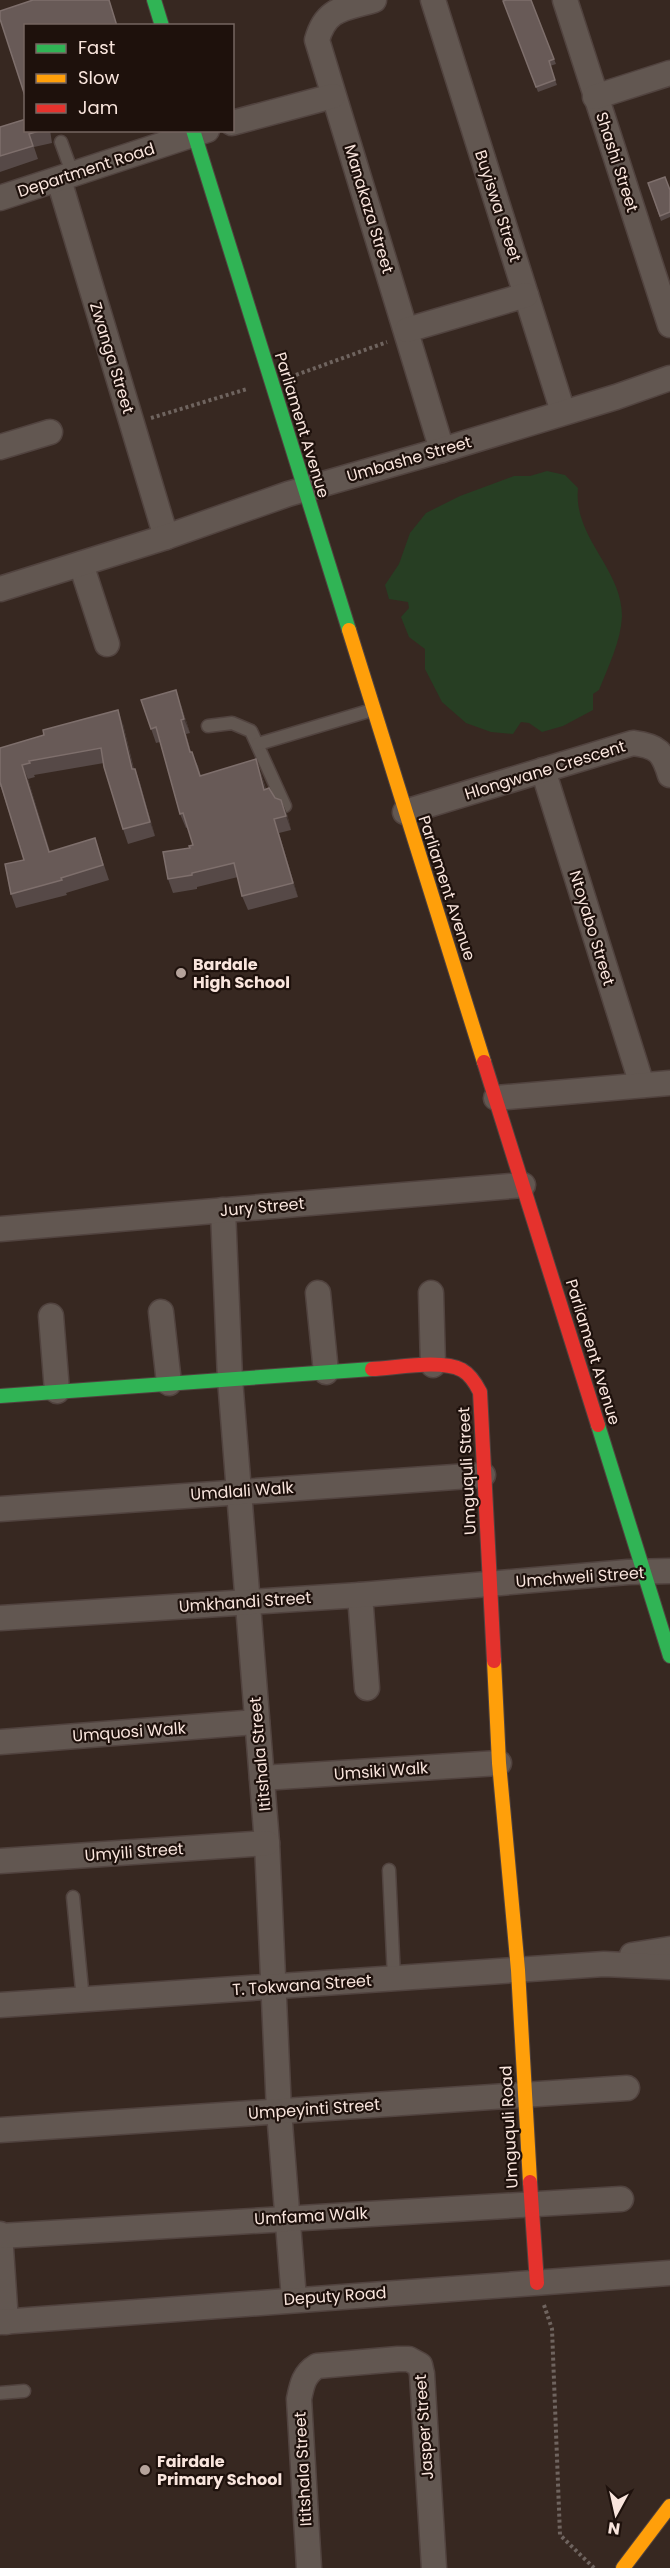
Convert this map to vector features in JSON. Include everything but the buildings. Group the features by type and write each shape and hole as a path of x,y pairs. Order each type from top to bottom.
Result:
{"street":[{"path":"154,0 161,24"},
{"name":"Manakaza Street","path":"374,0 331,14 321,26 317,40 398,336 442,450"},
{"name":"Buyiswa Street","path":"433,0 563,412"},
{"name":"Shashi Street","path":"565,0 670,324"},
{"path":"596,97 670,73"},
{"path":"234,122 333,96"},
{"name":"Department Road","path":"0,198 198,132"},
{"name":"Parliament Avenue","path":"198,132 304,489 670,1656"},
{"name":"Zwanga Street","path":"66,177 132,424 166,537"},
{"path":"398,336 526,295"},
{"name":"Umbashe Street","path":"0,588 166,537 304,489 442,450 616,397 670,378"},
{"path":"0,447 50,432"},
{"path":"81,564 107,644"},
{"name":"Hlongwane Crescent","path":"405,812 633,743 651,745 661,753 670,775"},
{"name":"Ntoyabo Street","path":"543,770 642,1085"},
{"path":"496,1098 670,1083"},
{"name":"Jury Street","path":"0,1229 523,1185"},
{"name":"Ititshala Street","path":"223,1210 230,1379 267,1843 279,2111 294,2299"},
{"path":"318,1293 326,1372"},
{"path":"431,1293 433,1365"},
{"path":"161,1312 170,1383"},
{"path":"51,1316 57,1391"},
{"name":"Umguquli Street","path":"0,1396 433,1365 450,1365 461,1368 473,1376 480,1392 500,1763 518,1970"},
{"name":"Umdlali Walk","path":"0,1509 483,1475"},
{"name":"Umchweli Street","path":"491,1584 670,1571"},
{"name":"Umkhandi Street","path":"0,1618 360,1595 491,1584"},
{"path":"360,1595 367,1688"},
{"name":"Umquosi Walk","path":"0,1742 258,1722"},
{"name":"Umsiki Walk","path":"262,1778 500,1763"},
{"name":"Umyili Street","path":"0,1861 267,1843"},
{"name":"T. Tokwana Street","path":"604,1964 626,1956 670,1949"},
{"name":"T. Tokwana Street","path":"0,2005 604,1964 670,1967"},
{"name":"Umguquli Road","path":"518,1970 523,2094 537,2283"},
{"name":"Umpeyinti Street","path":"0,2130 627,2088"},
{"name":"Umfama Walk","path":"0,2235 621,2199"},
{"path":"0,2235 3,2322"},
{"name":"Deputy Road","path":"3,2322 670,2273"},
{"name":"Jasper Street","path":"307,2372 317,2366 398,2359 409,2359 420,2365 423,2374 434,2568"},
{"name":"Ititshala Street","path":"307,2372 299,2399 309,2568"},
{"path":"623,2568 670,2506"}],"lane":[{"path":"61,141 66,177"},
{"path":"258,744 373,710"},
{"path":"208,726 232,723 251,731 285,806"},
{"path":"389,1870 394,1978"},
{"path":"73,1897 82,2000"},
{"path":"0,2393 24,2391"}],"path":[{"path":"294,376 398,336"},
{"path":"132,424 251,388"},
{"path":"537,2283 552,2329 560,2535 594,2568"}],"green space":[{"path":"547,471 565,475 578,488 578,506 583,522 620,599 622,616 619,635 599,690 593,694 593,710 563,726 542,732 529,723 521,722 513,734 491,732 466,723 442,702 425,669 425,649 409,637 401,617 409,608 408,602 389,599 385,585 399,564 410,533 426,513 460,496 514,476 530,476"}],"traffic: fast":[{"path":"154,0 161,24"},
{"path":"194,132 349,630"},
{"path":"0,1396 372,1369"},
{"path":"598,1425 670,1656"}],"traffic: slow":[{"path":"349,630 484,1062"},
{"path":"494,1661 499,1763 518,1970 530,2182"},
{"path":"623,2568 670,2506"}],"traffic: jam":[{"path":"484,1062 598,1425"},
{"path":"372,1369 418,1365 453,1367 468,1374 480,1392 494,1661"},
{"path":"530,2182 537,2283"}],"place":[{"name":"Bardale High School","path":"181,973"},
{"name":"Fairdale Primary School","path":"145,2470"}]}
